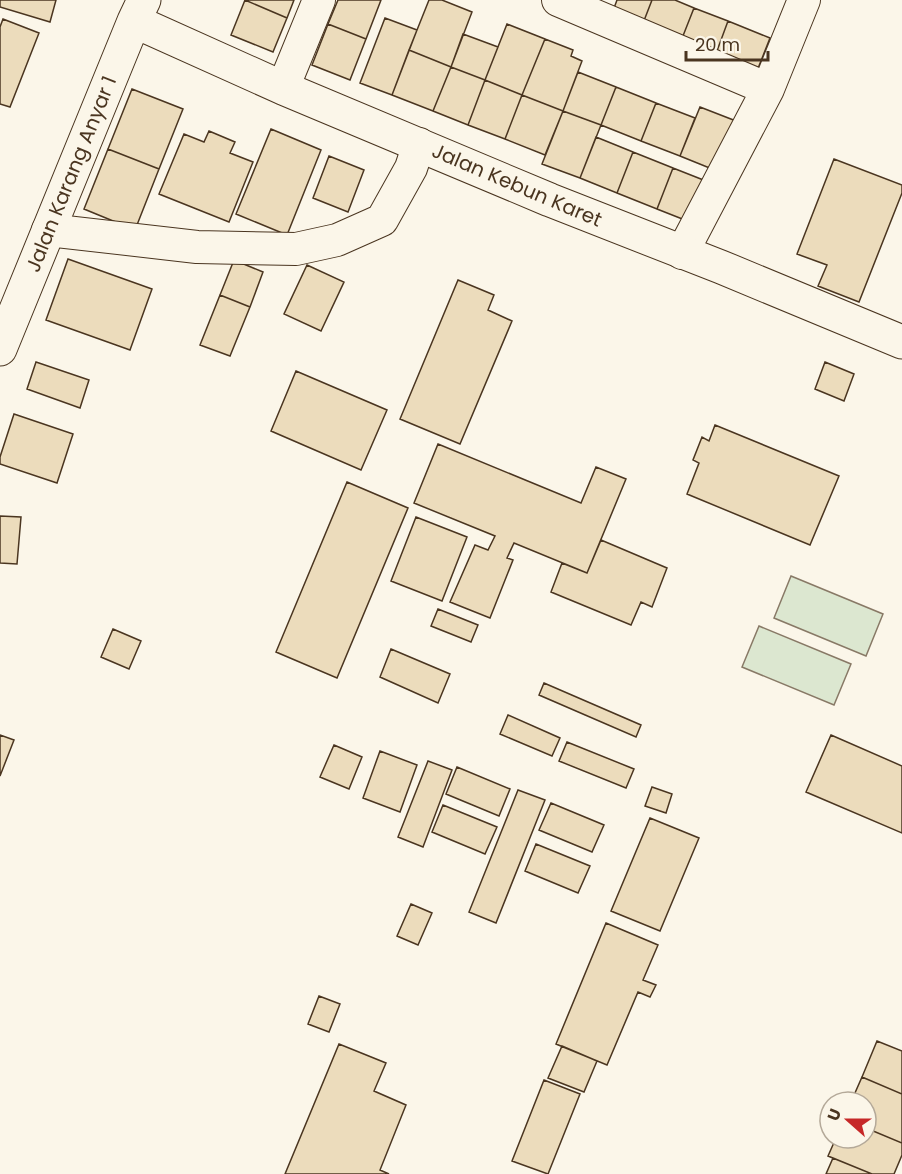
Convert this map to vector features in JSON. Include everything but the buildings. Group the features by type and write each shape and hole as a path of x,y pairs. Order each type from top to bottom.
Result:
{"main road":[{"name":"Jalan Kebun Karet","path":"139,11 284,88 550,200 902,342"},
{"name":"Jalan Karang Anyar 1","path":"0,349 139,11"}],"street":[{"path":"284,88 319,0"},
{"path":"558,0 768,89"},
{"path":"682,253 768,89 804,0"},
{"path":"48,230 197,246 296,249 337,240 382,220 411,168 419,144"}],"green space":[{"path":"791,576 883,614 866,656 774,618"},
{"path":"759,626 851,664 834,705 742,667"}]}
